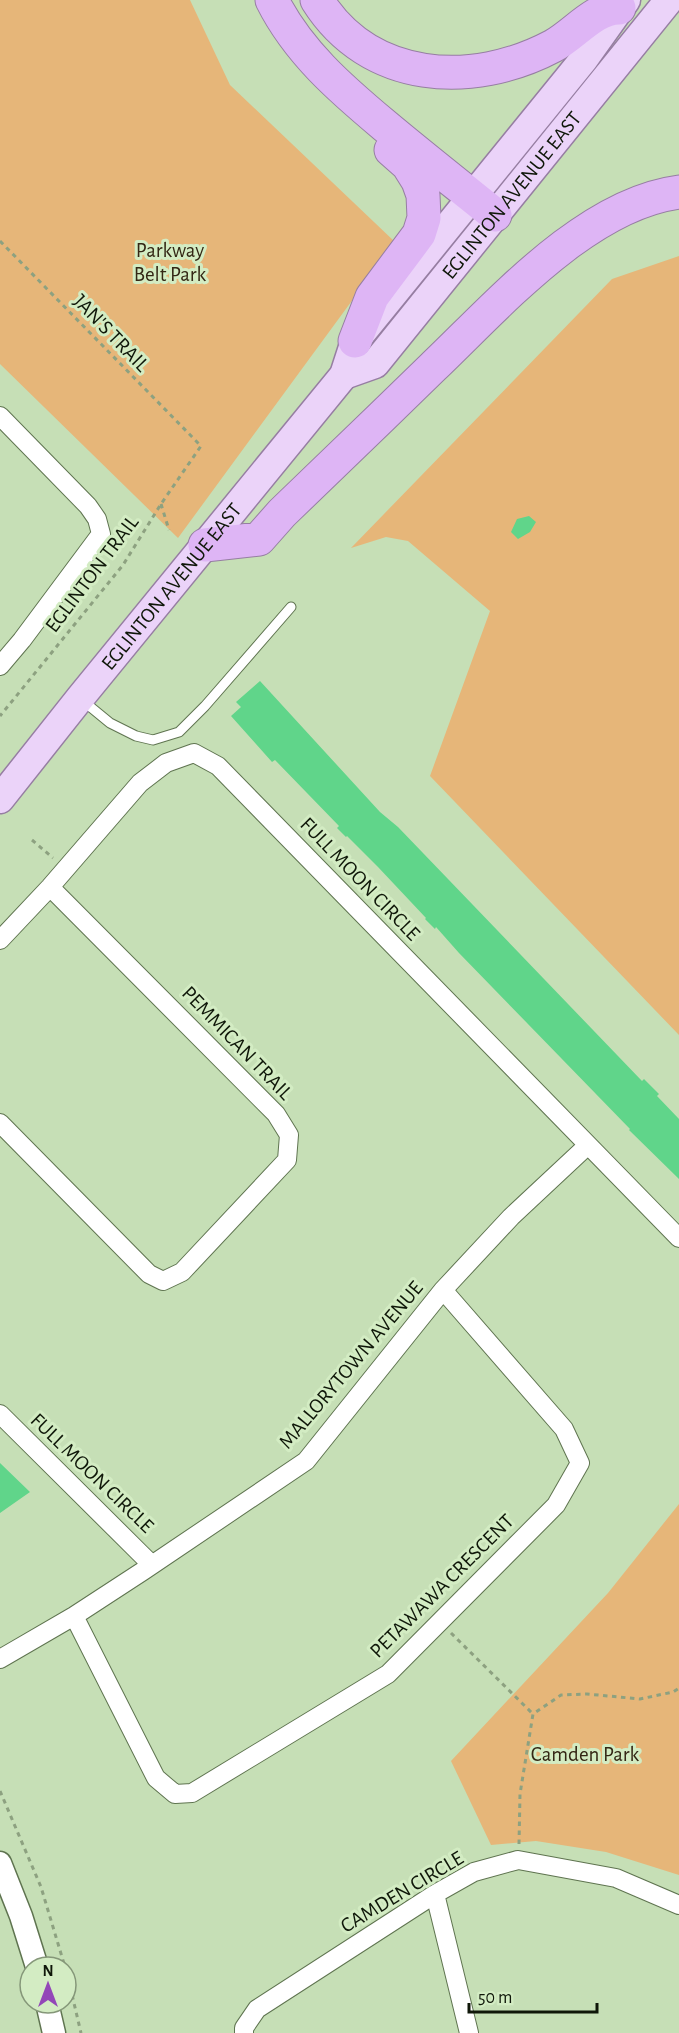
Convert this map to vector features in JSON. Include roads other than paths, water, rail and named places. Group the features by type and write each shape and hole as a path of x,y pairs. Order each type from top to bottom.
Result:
{"highway":[{"path":"272,0 309,56 339,87 484,206"},
{"path":"317,0 328,17 346,36 372,54 401,66 449,72 487,69 524,59 561,42 599,12 622,4"},
{"path":"339,87 342,108 408,165 418,181 424,206 424,218 418,234 372,297 355,341"},
{"path":"205,545 259,538 441,360 562,247 604,219 641,202 679,192"}],"main road":[{"name":"EGLINTON AVENUE EAST","path":"0,799 344,375 355,341 484,206 643,32 669,0"},
{"name":"EGLINTON AVENUE EAST","path":"344,375 375,364 622,4"}],"street":[{"path":"0,416 87,506 97,519 101,534 0,666"},
{"name":"FULL MOON CIRCLE","path":"0,940 50,887 140,783 166,763 194,753 218,766 679,1238"},
{"name":"PEMMICAN TRAIL","path":"0,1123 149,1274 163,1281 183,1272 287,1160 289,1135 276,1114 50,887"},
{"name":"MALLORYTOWN AVENUE","path":"0,1659 74,1616 306,1461 443,1290 511,1217 588,1145"},
{"name":"PETAWAWA CRESCENT","path":"74,1616 156,1778 175,1794 192,1793 388,1674 556,1505 580,1463 564,1429 443,1290"},
{"name":"FULL MOON CIRCLE","path":"0,1414 152,1565"},
{"name":"CAMDEN CIRCLE","path":"244,2033 244,2028 257,2009 435,1894 474,1872 518,1860 616,1878 679,1905"},
{"path":"0,1863 33,1955"},
{"path":"435,1894 469,2033"},
{"path":"50,2015 54,2033"}],"lane":[{"path":"80,698 110,723 136,736 153,740 179,732 205,706 291,607"}],"park label":[{"name":"Parkway Belt Park","path":"170,262"},
{"name":"Camden Park","path":"585,1754"}]}
